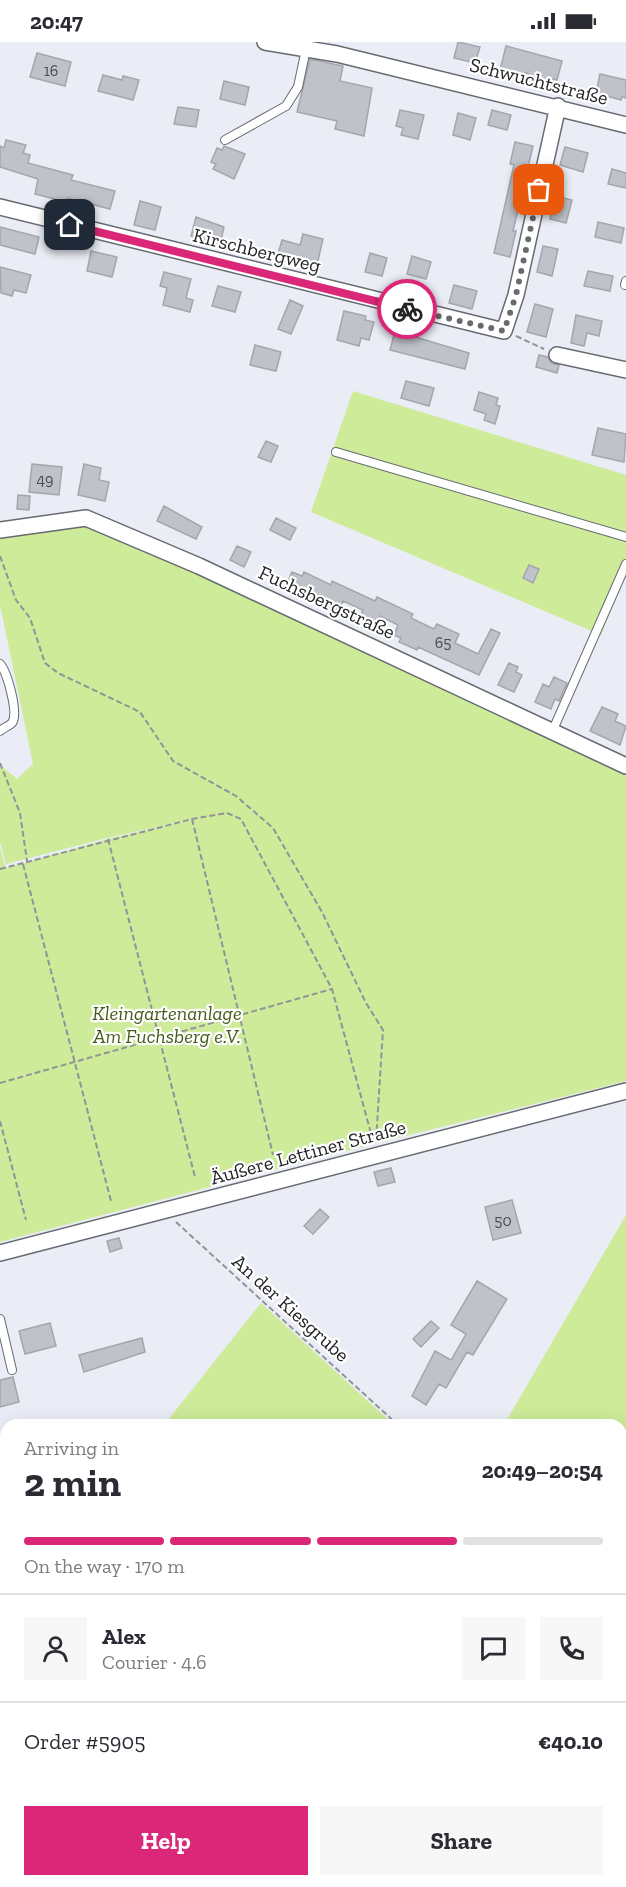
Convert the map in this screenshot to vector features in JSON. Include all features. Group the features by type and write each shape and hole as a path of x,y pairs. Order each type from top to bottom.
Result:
{"street":[{"name":"Schwuchtstraße","path":"265,42 348,56 558,106 626,125"},
{"path":"504,331 516,295 558,106"},
{"name":"Kirschbergweg","path":"0,207 504,331"},
{"path":"557,355 626,370"},
{"name":"Fuchsbergstraße","path":"0,530 86,518 373,646 626,766"},
{"name":"Äußere Lettiner Straße","path":"0,1253 626,1091"}],"lane":[{"path":"225,140 286,105 298,87 306,49"},
{"path":"336,452 626,537"},
{"path":"552,732 626,564"},
{"path":"0,664 6,674 15,715 12,723 0,731"},
{"path":"0,1319 12,1370"}],"path":[{"path":"504,331 557,355"},
{"path":"0,556 16,600 30,618 45,663 58,673 140,712 173,761 236,796 273,828 322,912 366,1003 383,1030 376,1156"},
{"path":"0,763 20,813 25,862 111,1201"},
{"path":"0,870 108,839 192,819 227,813 241,819 332,989 376,1156"},
{"path":"192,819 273,1155"},
{"path":"108,839 195,1177"},
{"path":"0,1083 332,989"},
{"path":"0,1120 26,1220"},
{"name":"An der Kiesgrube","path":"165,1212 391,1419"}],"green space":[{"path":"353,391 626,475 626,573 601,635 311,512"},
{"name":"Kleingartenanlage Am Fuchsberg e.V.","path":"86,518 626,766 626,1081 377,1143 0,1242 0,848 6,868 108,839 216,814 107,838 6,864 0,842 0,765 17,779 33,764 0,605 0,532"},
{"path":"626,1215 626,1419 507,1419"},
{"path":"261,1303 387,1419 169,1419"}],"building":[{"path":"458,42 480,47 475,63 454,58"},
{"path":"506,46 562,61 557,80 554,79 551,86 525,72 524,76 500,70"},
{"path":"37,53 71,62 65,86 30,77"},
{"path":"310,59 343,66 340,81 372,88 364,136 335,129 337,121 297,112"},
{"path":"600,74 626,80 626,98 622,97 621,100 596,93"},
{"path":"103,75 122,80 123,76 139,80 133,100 98,91"},
{"path":"224,81 249,87 245,105 220,99"},
{"path":"178,107 199,110 196,127 174,124"},
{"path":"400,110 424,115 418,139 401,135 403,128 396,126"},
{"path":"492,110 511,115 507,130 488,125"},
{"path":"458,113 476,118 470,140 453,135"},
{"path":"6,140 26,145 23,153 30,155 28,163 73,175 71,180 115,191 110,209 67,198 66,202 35,194 38,179 0,167 0,146 4,148"},
{"path":"515,142 533,146 513,231 516,231 510,257 494,253 514,165 510,164"},
{"path":"224,146 245,154 234,179 213,169 216,164 211,162 217,148 222,150"},
{"path":"565,147 588,153 583,172 560,165"},
{"path":"612,169 626,173 626,188 608,184"},
{"path":"555,196 572,200 566,223 550,219"},
{"path":"140,201 161,207 155,230 134,225"},
{"path":"196,217 224,227 220,245 191,236"},
{"path":"598,222 624,228 621,243 595,237"},
{"path":"0,227 39,237 35,254 0,245"},
{"path":"303,234 323,239 317,265 294,258 292,263 282,260 283,255 278,254 282,240 300,245"},
{"path":"543,246 558,249 552,276 537,272"},
{"path":"91,251 117,257 112,277 87,271"},
{"path":"370,253 387,258 382,276 365,272"},
{"path":"412,256 431,262 426,279 407,274"},
{"path":"0,267 31,275 26,293 14,290 12,296 1,293"},
{"path":"588,271 613,276 610,291 584,286"},
{"path":"164,272 191,279 186,298 193,300 190,312 163,305 167,288 160,286"},
{"path":"454,285 477,291 472,309 449,303"},
{"path":"218,286 241,292 235,312 212,306"},
{"path":"290,300 303,306 291,334 278,329"},
{"path":"535,304 553,309 546,337 527,332"},
{"path":"344,311 366,316 365,320 374,322 369,340 361,338 359,346 337,340"},
{"path":"576,315 602,321 599,336 587,333 584,346 571,343"},
{"path":"404,327 414,330 412,336 469,353 465,369 390,350 395,331 402,333"},
{"path":"255,345 281,352 276,371 250,365"},
{"path":"539,355 548,357 551,363 559,365 557,373 536,367"},
{"path":"406,381 434,388 429,406 401,398"},
{"path":"479,392 498,398 496,405 500,406 495,424 484,420 486,414 474,410"},
{"path":"598,428 626,434 624,462 592,455"},
{"path":"266,441 278,446 271,462 258,457"},
{"path":"32,464 62,467 59,495 29,492"},
{"path":"84,464 101,468 99,480 109,482 105,501 78,495"},
{"path":"18,495 30,496 29,510 17,509"},
{"path":"164,506 202,527 196,539 157,521"},
{"path":"276,518 296,528 290,540 270,530"},
{"path":"237,546 251,552 244,567 230,560"},
{"path":"529,565 539,569 533,583 523,578"},
{"path":"292,572 302,576 304,572 331,585 332,581 375,601 377,597 413,614 411,618 434,629 437,624 459,634 455,643 478,654 491,629 500,633 479,675 418,647 417,650 399,642 401,638 394,635 398,625 380,616 375,626 359,618 363,610 343,601 338,612 285,588"},
{"path":"509,663 518,667 516,672 522,675 514,692 498,685"},
{"path":"554,677 567,683 559,701 555,699 551,709 535,702 543,684 549,687"},
{"path":"602,707 618,714 615,721 626,726 620,745 590,731"},
{"path":"391,1168 395,1182 378,1186 374,1172"},
{"path":"512,1200 521,1233 493,1240 485,1207"},
{"path":"320,1209 329,1217 313,1234 304,1226"},
{"path":"119,1238 122,1248 110,1252 107,1241"},
{"path":"477,1281 507,1299 473,1355 467,1352 446,1388 439,1384 426,1405 412,1396 435,1351 451,1360 466,1334 451,1325"},
{"path":"431,1321 439,1328 421,1347 413,1339"},
{"path":"50,1323 56,1346 25,1354 19,1331"},
{"path":"142,1338 145,1352 84,1372 79,1355"},
{"path":"13,1377 19,1402 0,1407 0,1380"}],"way so far":[{"path":"407,309 504,331 516,295 539,190"}],"route":[{"path":"70,225 407,309"}]}
